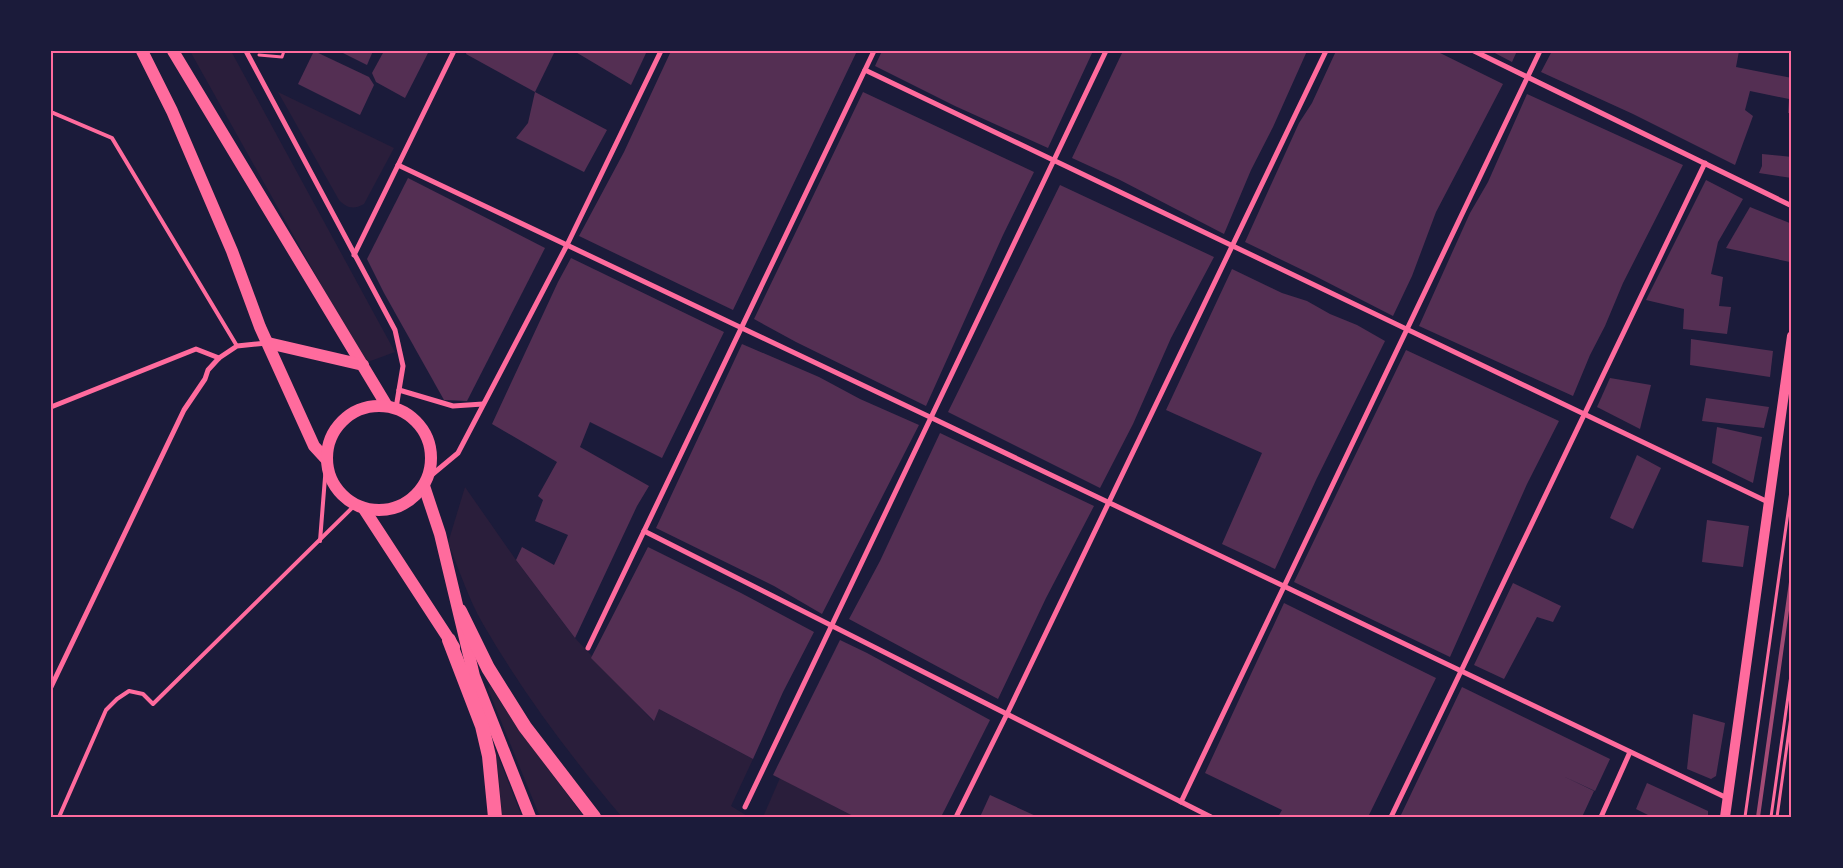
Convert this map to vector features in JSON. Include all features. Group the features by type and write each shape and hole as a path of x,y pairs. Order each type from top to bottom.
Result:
{"highway":[{"path":"460,611 488,668 525,728 594,817"},
{"path":"449,640 482,726 489,756 495,817"}],"main road":[{"path":"142,51 172,111 232,251 260,327 314,446 326,462"},
{"path":"173,51 362,365 392,408 413,419 424,431 430,446 431,463 426,482 412,499 398,507 381,511 360,507 344,498 330,478 326,462 328,442 336,426 349,415 364,408 392,408"},
{"path":"1725,817 1792,336"},
{"path":"268,343 362,365"},
{"path":"426,482 460,611 474,676 530,817"},
{"path":"360,507 474,676"}],"street":[{"path":"246,51 250,54 395,330 403,366 400,390 392,408"},
{"path":"354,255 454,51"},
{"path":"426,482 458,453 567,245 661,51"},
{"path":"588,648 874,51"},
{"path":"745,807 1106,51"},
{"path":"956,817 1109,504 1326,51"},
{"path":"1474,51 1792,206"},
{"path":"1181,802 1540,51"},
{"path":"865,70 1768,502"},
{"path":"1391,817 1705,163"},
{"path":"398,165 1728,798"},
{"path":"51,687 184,410 205,379 208,370 219,358 237,346 268,343"},
{"path":"51,407 196,349 219,358"},
{"path":"400,390 453,406 483,404"},
{"path":"644,531 1211,817"},
{"path":"1600,817 1630,752"}],"lane":[{"path":"51,112 112,138 237,346"},
{"path":"320,541 326,462"},
{"path":"58,817 106,710 117,699 129,692 143,694 153,704 320,541 360,507"}],"path":[{"path":"250,54 282,57 284,51"},
{"path":"1745,817 1792,484"},
{"path":"1771,817 1792,668"},
{"path":"1777,817 1792,709"}],"shaded area":[{"path":"190,51 231,51 395,352 365,363"},
{"path":"278,92 394,148 364,204 350,207 339,200"},
{"path":"465,487 516,560 575,638 653,721 659,709 753,759 731,806 749,817 622,817 566,748 531,700 498,650 473,605 448,543"},
{"path":"490,685 515,724 584,817 540,817 488,689"},
{"path":"491,738 522,817 502,817 498,771"},
{"path":"780,778 855,817 763,817"}],"building":[{"path":"314,51 369,77 374,85 360,115 298,84"},
{"path":"339,51 373,51 367,65"},
{"path":"384,51 429,51 405,98 376,82 372,73"},
{"path":"467,51 555,51 535,92 466,54"},
{"path":"574,51 647,51 631,85"},
{"path":"671,51 857,51 733,310 579,236 624,152"},
{"path":"882,51 1093,51 1048,148 955,106 875,66"},
{"path":"1123,51 1307,51 1273,127 1251,170 1224,234 1120,180 1072,158"},
{"path":"1336,51 1436,51 1503,84 1436,212 1412,276 1393,316 1245,242 1299,123 1312,103"},
{"path":"1491,51 1517,51 1512,62"},
{"path":"1552,51 1739,51 1736,67 1792,78 1792,113 1788,113 1789,99 1750,91 1745,110 1753,116 1735,165 1633,114 1541,72"},
{"path":"535,92 607,130 584,172 516,138 528,123"},
{"path":"863,92 1034,172 1003,235 926,406 796,342 754,319"},
{"path":"1527,94 1683,165 1623,283 1573,396 1419,326 1470,213 1488,182"},
{"path":"1762,154 1792,157 1792,178 1759,173 1762,166"},
{"path":"408,178 545,248 467,401 444,400 367,259"},
{"path":"1706,180 1743,199 1718,242 1711,274 1723,277 1719,306 1731,307 1727,334 1683,329 1684,309 1646,300"},
{"path":"1060,185 1214,257 1171,338 1133,424 1100,488 948,412"},
{"path":"1750,207 1792,224 1790,262 1726,248"},
{"path":"571,258 724,332 662,458 590,422 580,447 649,486 637,506 575,638 516,560 522,547 554,565 568,535 535,521 543,500 538,496 557,462 492,424"},
{"path":"1232,269 1282,293 1307,301 1385,341 1316,480 1275,569 1222,544 1262,453 1166,410"},
{"path":"1691,339 1773,351 1770,377 1690,365"},
{"path":"742,344 819,377 860,399 919,425 822,614 774,586 656,528"},
{"path":"1406,350 1559,421 1527,484 1450,657 1294,582"},
{"path":"1610,378 1651,385 1640,429 1597,407"},
{"path":"1706,398 1769,407 1764,428 1702,421"},
{"path":"1717,427 1762,437 1753,483 1712,463"},
{"path":"940,433 1094,506 1046,598 998,699 849,619 880,561"},
{"path":"1637,455 1661,468 1633,529 1610,518"},
{"path":"1707,520 1749,526 1743,567 1702,562"},
{"path":"648,547 814,632 783,692 753,759 659,709 654,721 591,658"},
{"path":"1513,583 1561,606 1553,622 1537,617 1504,679 1474,665"},
{"path":"1284,603 1436,678 1368,817 1278,817 1282,810 1205,773"},
{"path":"840,640 990,720 941,817 855,817 773,775"},
{"path":"1462,687 1610,759 1595,791 1563,776 1594,791 1582,817 1400,817"},
{"path":"1693,714 1725,723 1716,776 1711,779 1687,769"},
{"path":"1647,783 1708,811 1708,817 1652,817 1636,809"},
{"path":"990,795 1038,817 980,817"}],"railway":[{"path":"1758,817 1792,575"}]}
